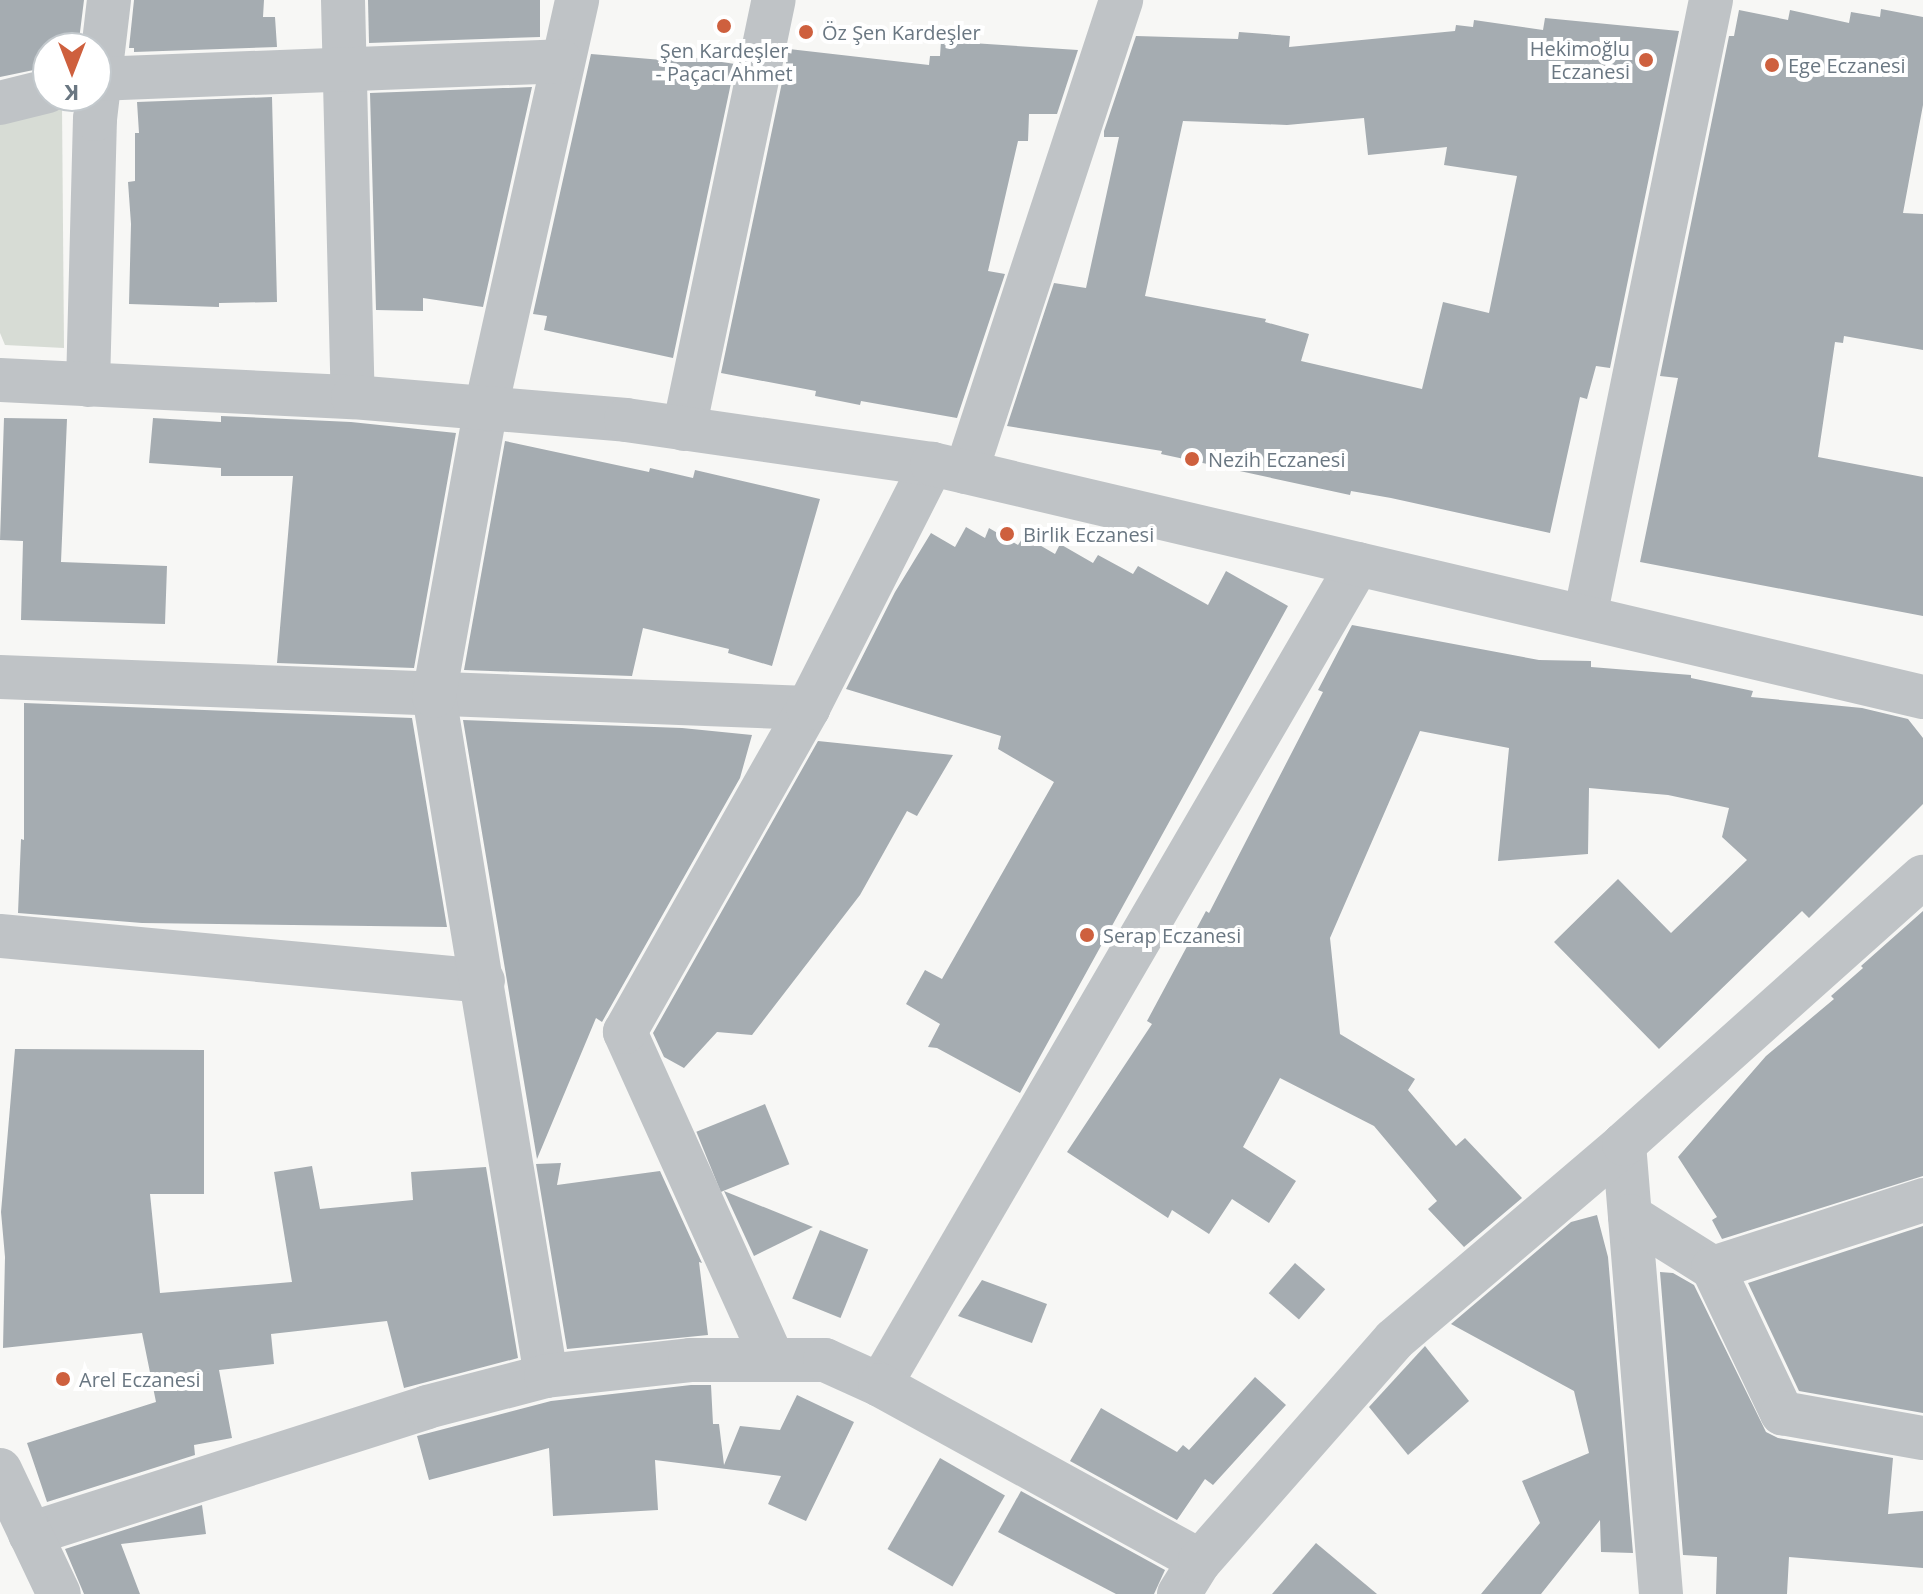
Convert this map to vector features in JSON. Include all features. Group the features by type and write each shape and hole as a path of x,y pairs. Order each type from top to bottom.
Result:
{"street":[{"path":"104,32 109,0"},
{"path":"343,0 353,397"},
{"path":"546,1376 434,696 486,408 577,0"},
{"path":"684,429 774,0"},
{"path":"773,1360 625,1032 808,708 949,468 1121,0"},
{"path":"1585,617 1711,0"},
{"path":"112,77 561,61"},
{"path":"0,103 32,95"},
{"path":"88,385 96,112"},
{"path":"0,380 353,397 486,408 684,429 949,468 1923,697"},
{"path":"880,1385 1358,564"},
{"path":"0,677 808,708"},
{"path":"30,1534 427,1407 546,1376 690,1360 825,1360 880,1385 1189,1578 1394,1340 1624,1144 1923,877"},
{"path":"0,936 483,981"},
{"path":"1624,1144 1661,1594"},
{"path":"1713,1268 1923,1200"},
{"path":"1630,1216 1713,1268 1782,1413 1923,1438"},
{"path":"0,1470 59,1594"}],"shaded area":[{"path":"33,112 62,112 64,348 5,345 0,333 0,120"}],"building":[{"path":"0,0 84,0 80,32 32,32 32,70 0,77"},
{"path":"134,0 264,0 263,17 275,17 277,47 134,52 134,48 129,48"},
{"path":"368,0 540,0 540,37 369,43"},
{"path":"1881,9 1923,17 1923,105 1903,213 1923,214 1923,350 1844,336 1843,343 1835,342 1818,457 1923,477 1923,616 1640,562 1678,378 1660,376 1729,36 1734,36 1739,10 1788,20 1790,10 1849,23 1851,12 1880,17"},
{"path":"1545,18 1679,31 1610,368 1596,366 1587,399 1580,397 1550,533 1391,498 1351,491 1350,495 1161,454 1162,451 1007,426 1054,283 1086,288 1119,137 1104,137 1104,131 1136,36 1238,39 1239,32 1290,36 1289,47 1455,31 1456,25 1473,27 1474,20 1543,30","holes":["1364,118 1368,155 1447,147 1444,165 1517,176 1489,313 1443,302 1422,389 1301,361 1309,334 1265,322 1266,319 1145,296 1183,121 1287,125"]},
{"path":"941,41 1078,50 1057,114 1029,114 1028,141 1018,141 988,271 1005,274 957,418 861,401 860,405 815,396 816,391 721,373 789,49 929,65 930,56 940,56"},
{"path":"662,53 735,64 673,358 544,330 547,316 533,314 591,54 662,60"},
{"path":"532,87 483,307 423,298 423,311 376,310 370,93"},
{"path":"272,97 277,302 219,303 219,307 129,304 131,224 128,182 135,181 135,133 139,133 137,102"},
{"path":"221,416 351,422 456,433 414,668 277,663 293,476 221,476 221,468 149,463 153,418 221,422"},
{"path":"4,418 67,419 61,562 167,566 165,624 21,620 23,541 0,540"},
{"path":"505,441 649,472 650,468 693,478 695,470 820,499 772,666 728,653 729,649 643,628 632,676 464,670"},
{"path":"966,527 985,538 989,528 1018,545 1024,536 1055,554 1060,544 1093,563 1098,555 1133,574 1138,566 1208,605 1226,571 1288,606 1020,1093 937,1048 928,1047 940,1024 906,1004 925,970 942,979 1054,782 998,749 1001,736 846,689 895,592 931,533 955,547"},
{"path":"1352,625 1539,660 1591,661 1591,667 1691,675 1691,678 1753,691 1751,697 1862,708 1908,719 1923,738 1923,804 1809,918 1802,911 1659,1049 1554,942 1618,879 1671,933 1747,860 1722,837 1729,808 1668,795 1589,788 1588,854 1498,861 1509,748 1420,731 1330,938 1340,1034 1415,1079 1408,1090 1456,1146 1465,1138 1522,1198 1464,1247 1428,1209 1437,1201 1374,1126 1280,1078 1243,1147 1296,1181 1269,1223 1232,1199 1209,1234 1172,1210 1168,1218 1067,1152 1152,1024 1147,1021 1206,911 1209,913 1323,692 1318,690"},
{"path":"24,703 412,718 447,927 142,923 18,913 21,839 24,840"},
{"path":"463,720 682,728 752,735 740,778 602,1022 596,1018 537,1159"},
{"path":"818,741 953,755 917,816 907,811 860,895 752,1035 717,1032 684,1068 664,1057 653,1033"},
{"path":"1923,911 1923,1176 1722,1239 1712,1220 1717,1217 1678,1157 1766,1056 1834,999 1831,996 1863,968 1861,966"},
{"path":"15,1049 204,1050 204,1194 150,1194 160,1293 292,1282 274,1172 312,1166 320,1209 413,1200 411,1172 486,1167 518,1358 404,1388 387,1321 271,1334 274,1364 219,1370 232,1438 194,1445 195,1455 47,1502 27,1443 156,1402 142,1333 3,1348 5,1257 1,1212"},
{"path":"765,1104 789,1164 721,1192 696,1132"},
{"path":"561,1163 557,1185 660,1171 702,1263 699,1262 708,1335 567,1349 536,1164"},
{"path":"724,1191 813,1227 754,1256"},
{"path":"1597,1215 1608,1257 1633,1553 1601,1552 1600,1520 1541,1594 1481,1594 1540,1523 1522,1481 1589,1453 1574,1391 1451,1324 1571,1222"},
{"path":"1923,1226 1923,1413 1799,1391 1748,1283"},
{"path":"820,1230 868,1249 840,1318 792,1299"},
{"path":"1295,1263 1325,1289 1299,1319 1269,1293"},
{"path":"1660,1272 1673,1273 1694,1285 1766,1432 1778,1438 1893,1458 1888,1514 1923,1511 1923,1568 1789,1557 1787,1594 1716,1594 1717,1557 1683,1555"},
{"path":"982,1280 1047,1304 1032,1343 958,1316"},
{"path":"1425,1346 1469,1401 1408,1455 1369,1407"},
{"path":"1255,1377 1286,1405 1213,1485 1205,1479 1177,1520 1070,1461 1101,1408 1177,1452 1183,1445 1189,1450"},
{"path":"711,1385 713,1424 719,1424 724,1465 740,1426 780,1430 797,1395 854,1422 806,1521 768,1504 781,1476 655,1460 658,1510 553,1516 549,1448 429,1480 417,1436 551,1401"},
{"path":"940,1458 1005,1496 952,1586 888,1549"},
{"path":"1021,1491 1165,1570 1154,1594 1116,1594 998,1532"},
{"path":"202,1505 206,1534 121,1544 140,1594 84,1594 65,1549"},
{"path":"1316,1543 1377,1594 1272,1594"}],"place":[{"name":"Şen Kardeşler - Paçacı Ahmet","path":"724,26"},
{"name":"Öz Şen Kardeşler","path":"806,32"},
{"name":"Hekimoğlu Eczanesi","path":"1646,60"},
{"name":"Ege Eczanesi","path":"1772,65"},
{"name":"Nezih Eczanesi","path":"1192,459"},
{"name":"Birlik Eczanesi","path":"1007,534"},
{"name":"Serap Eczanesi","path":"1087,935"},
{"name":"Arel Eczanesi","path":"63,1379"}]}
